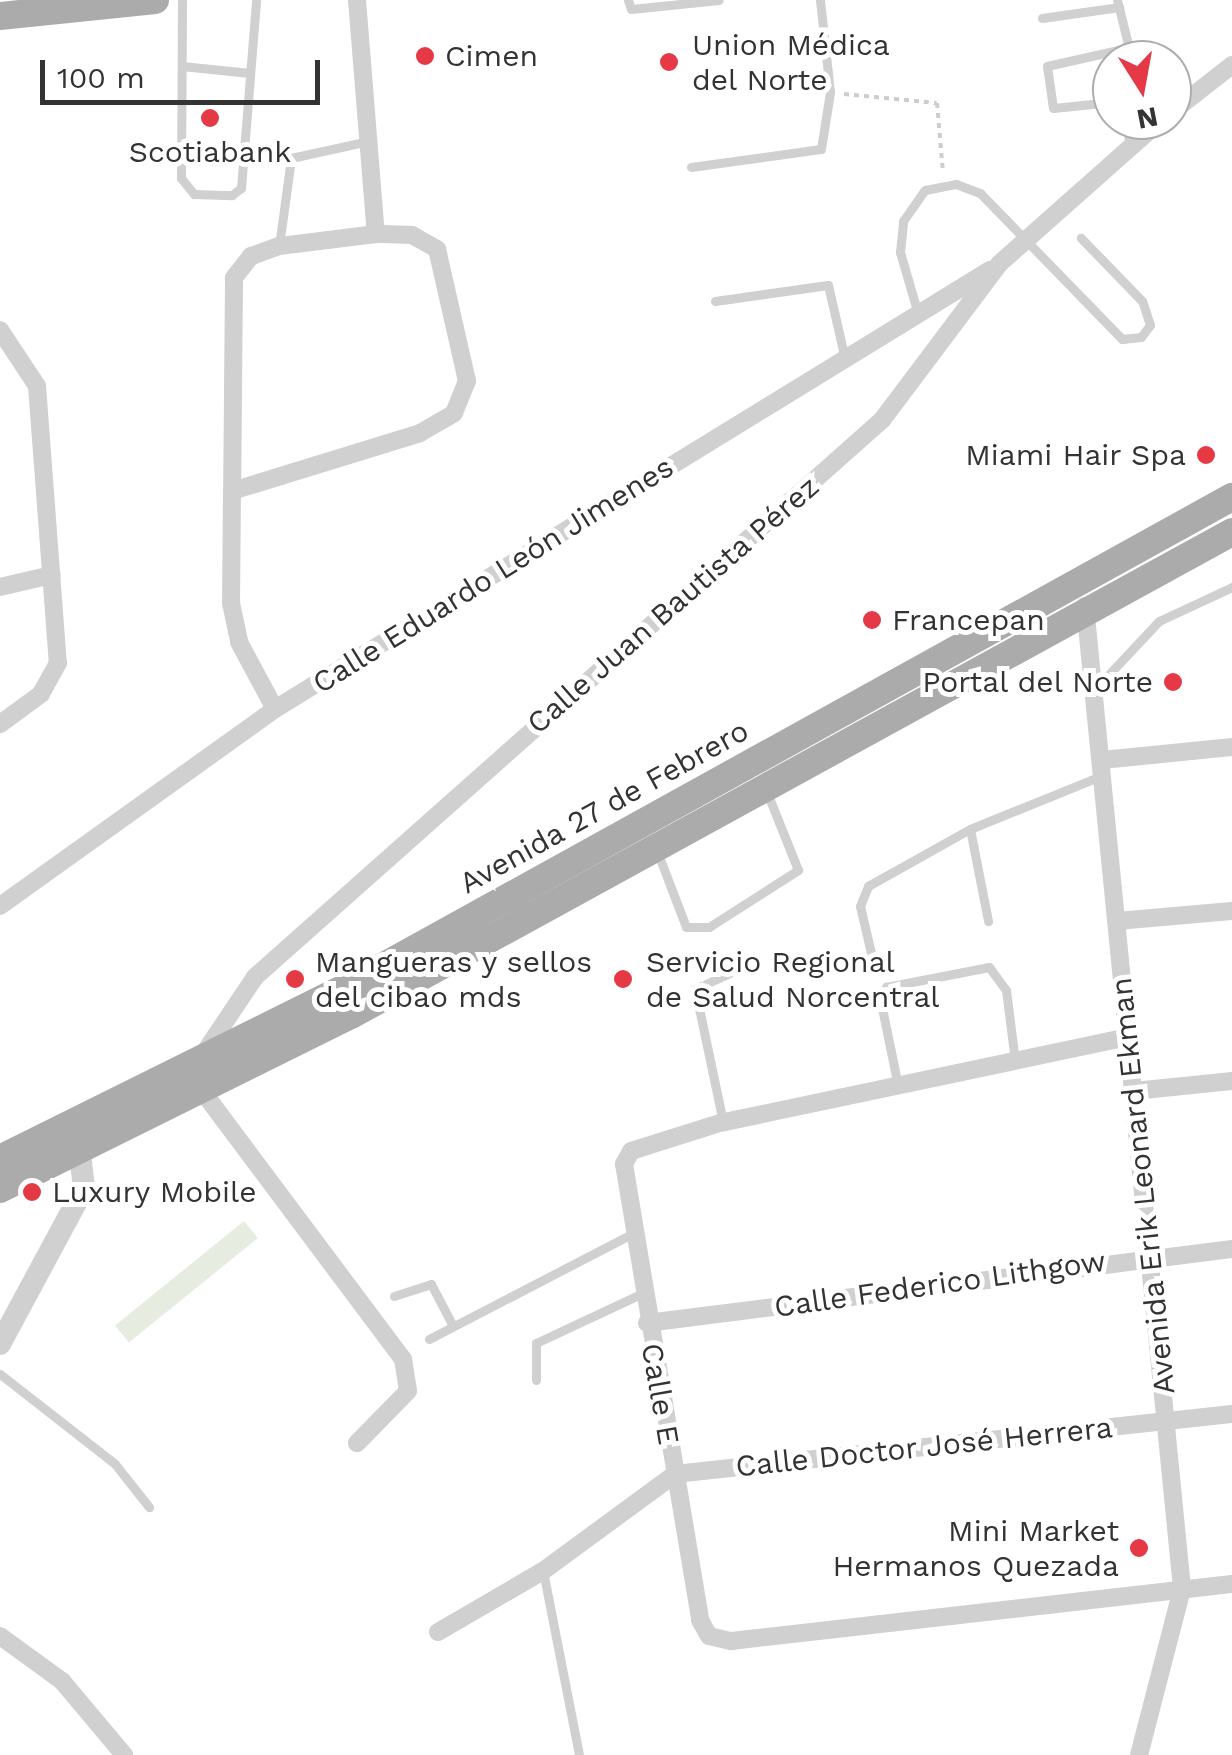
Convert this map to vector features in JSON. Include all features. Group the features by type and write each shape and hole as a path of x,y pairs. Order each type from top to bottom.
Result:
{"main road":[{"path":"0,16 156,0"},
{"name":"Avenida 27 de Febrero","path":"0,1189 77,1134 200,1057 337,992 1232,497"},
{"name":"Avenida 27 de Febrero","path":"0,1159 196,1091 656,848 1231,536"}],"street":[{"path":"357,0 376,234"},
{"path":"1192,96 1232,65"},
{"name":"Calle Juan Bautista Pérez","path":"196,1091 200,1057 255,977 882,420 1000,264 1134,140"},
{"path":"232,491 420,433 464,398 437,249 412,235 376,234 280,246 251,256 234,278 232,491 233,623 275,709"},
{"name":"Calle Eduardo León Jimenes","path":"0,906 275,709 1000,264"},
{"path":"0,330 37,386 52,575 55,679 0,724"},
{"path":"0,587 52,575"},
{"name":"Avenida Erik Leonard Ekman","path":"1077,585 1087,613 1182,1589 1139,1755"},
{"path":"1102,768 1232,747"},
{"path":"1117,921 1232,911"},
{"path":"723,1122 1128,1037"},
{"path":"1134,1091 1232,1082"},
{"path":"196,1091 404,1359 408,1392 357,1444"},
{"name":"Calle E","path":"723,1122 630,1151 624,1164 675,1474 709,1636 1182,1589"},
{"path":"0,1344 84,1188 77,1134"},
{"name":"Calle Federico Lithgow","path":"648,1322 1232,1248"},
{"name":"Calle Doctor José Herrera","path":"675,1474 1232,1414"},
{"path":"438,1632 543,1571 675,1474"},
{"path":"1182,1589 1232,1584"},
{"path":"0,1636 62,1681 114,1751"}],"lane":[{"path":"182,0 181,178 194,194 241,188 256,0"},
{"path":"628,0 631,9 719,0"},
{"path":"691,167 821,149 830,92 820,0"},
{"path":"1042,18 1118,4 1129,40"},
{"path":"1092,56 1047,66 1053,108 1092,104"},
{"path":"182,66 250,73"},
{"path":"1129,140 1129,144"},
{"path":"280,246 290,158 368,142"},
{"path":"918,314 900,252 902,221 925,190 943,183 980,193 1122,339 1140,337 1150,325 1142,301 1081,238"},
{"path":"715,300 828,285 845,359"},
{"path":"1095,690 1145,632 1232,588"},
{"path":"871,953 861,892 970,829 1102,768"},
{"path":"656,848 686,926 709,927 798,870 765,789"},
{"path":"970,829 988,921"},
{"path":"723,1122 696,989 746,966"},
{"path":"898,1086 880,998 886,987 988,967 1006,990 1015,1061"},
{"path":"429,1339 636,1232"},
{"path":"394,1296 431,1284 453,1326"},
{"path":"536,1380 536,1343 644,1292"},
{"path":"0,1374 115,1464 148,1507"},
{"path":"543,1571 580,1755"}],"path":[{"path":"830,92 937,103 943,183"}],"shaded area":[{"path":"244,1221 258,1238 129,1343 115,1325"}],"place":[{"name":"Cimen","path":"425,56"},
{"name":"Union Médica del Norte","path":"669,62"},
{"name":"Scotiabank","path":"210,118"},
{"name":"Miami Hair Spa","path":"1206,455"},
{"name":"Francepan","path":"872,620"},
{"name":"Portal del Norte","path":"1173,682"},
{"name":"Mangueras y sellos del cibao mds","path":"295,979"},
{"name":"Servicio Regional de Salud Norcentral","path":"623,979"},
{"name":"Luxury Mobile","path":"32,1192"},
{"name":"Mini Market Hermanos Quezada","path":"1139,1548"}]}
